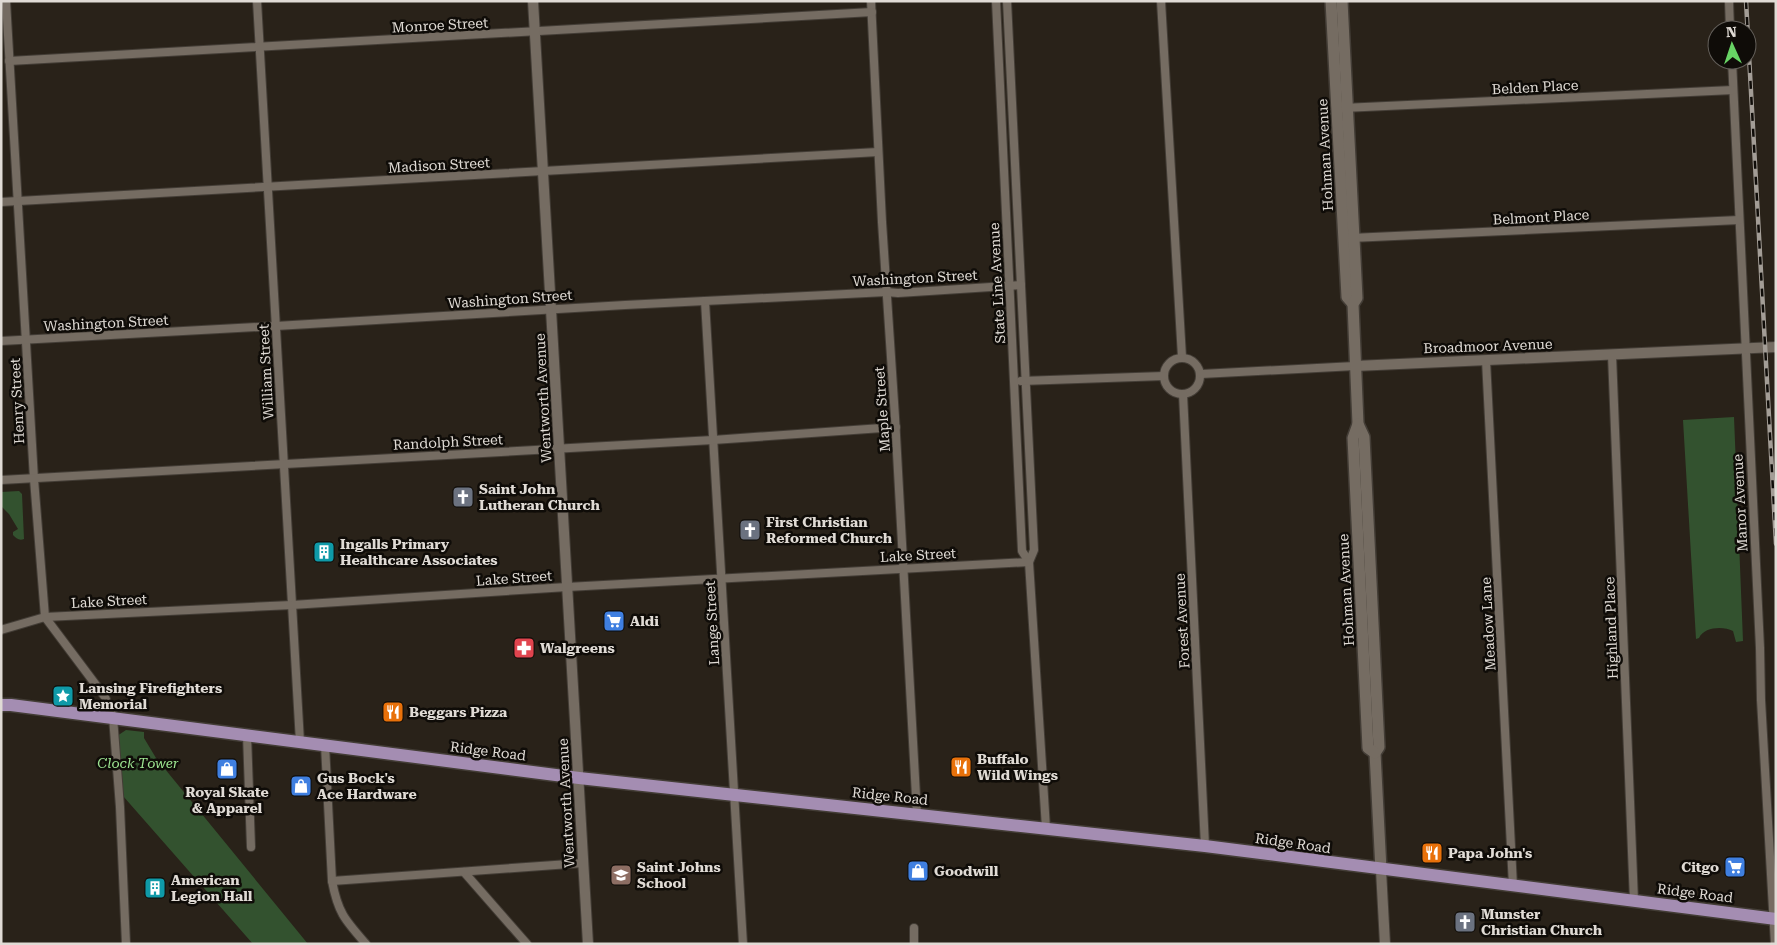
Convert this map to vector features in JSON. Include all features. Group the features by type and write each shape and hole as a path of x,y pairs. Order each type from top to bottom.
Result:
{"main road":[{"name":"Hohman Avenue","path":"1331,1 1343,108"},
{"name":"Hohman Avenue","path":"1342,1 1343,108 1349,238 1348,298 1353,304 1358,424 1353,438 1368,748 1375,753 1381,870"},
{"name":"Ridge Road","path":"1,705 113,717 579,778 1205,846 1381,870 1775,918"}],"street":[{"name":"Henry Street","path":"6,1 34,479 45,617"},
{"name":"William Street","path":"257,1 300,742"},
{"name":"Wentworth Avenue","path":"533,1 588,944"},
{"name":"Maple Street","path":"871,1 878,152 896,427 917,814"},
{"name":"State Line Avenue","path":"996,1 1022,551 1029,562"},
{"name":"State Line Avenue","path":"1007,1 1034,550 1029,562 1046,828"},
{"path":"1161,1 1182,357"},
{"path":"1729,1 1730,20"},
{"name":"Monroe Street","path":"9,61 872,12"},
{"name":"Manor Avenue","path":"1732,70 1761,700 1775,944"},
{"name":"Belden Place","path":"1343,108 1733,90"},
{"path":"1000,93 1011,92"},
{"name":"Madison Street","path":"1,202 878,152"},
{"name":"Belmont Place","path":"1349,238 1739,220"},
{"name":"Washington Street","path":"1,341 705,300 898,293 1021,285"},
{"name":"Lange Street","path":"705,300 743,944"},
{"name":"Broadmoor Avenue","path":"1201,374 1776,347"},
{"name":"Highland Place","path":"1612,355 1634,901"},
{"path":"1182,357 1188,358 1197,364 1201,374 1196,388 1183,394 1172,391 1168,387 1164,376 1165,370 1171,361 1182,357"},
{"name":"Meadow Lane","path":"1486,360 1513,886"},
{"path":"1014,381 1164,376"},
{"name":"Forest Avenue","path":"1183,394 1205,846"},
{"name":"Randolph Street","path":"1,480 713,440 896,427"},
{"name":"Lake Street","path":"1,630 45,617 292,605 567,587 1029,562"},
{"path":"45,617 105,697 113,717 120,808 126,944"},
{"path":"247,735 251,847"},
{"path":"325,745 332,881 336,903 346,921 366,944"},
{"path":"332,881 583,863"},
{"name":"Hohman Avenue","path":"1381,870 1385,944"},
{"path":"464,872 528,944"},
{"path":"914,928 914,944"}],"green space":[{"path":"1734,417 1743,641 1736,642 1733,631 1719,628 1709,630 1696,639 1683,420"},
{"path":"19,491 22,494 24,539 21,540 13,535 13,532 18,529 9,514 1,506 1,492"},
{"name":"Clock Tower","path":"126,730 144,732 144,738 156,758 308,944 253,944 123,796 117,736"}],"railway":[{"path":"1746,1 1776,544"}],"place":[{"name":"Saint John Lutheran Church","path":"463,497"},
{"name":"First Christian Reformed Church","path":"750,530"},
{"name":"Ingalls Primary Healthcare Associates","path":"324,552"},
{"name":"Aldi","path":"614,621"},
{"name":"Walgreens","path":"524,648"},
{"name":"Lansing Firefighters Memorial","path":"63,696"},
{"name":"Beggars Pizza","path":"393,712"},
{"name":"Buffalo Wild Wings","path":"961,767"},
{"name":"Royal Skate & Apparel","path":"227,769"},
{"name":"Gus Bock's Ace Hardware","path":"301,786"},
{"name":"Papa John's","path":"1432,853"},
{"name":"Citgo","path":"1735,867"},
{"name":"Goodwill","path":"918,871"},
{"name":"Saint Johns School","path":"621,875"},
{"name":"American Legion Hall","path":"155,888"},
{"name":"Munster Christian Church","path":"1465,922"}]}
